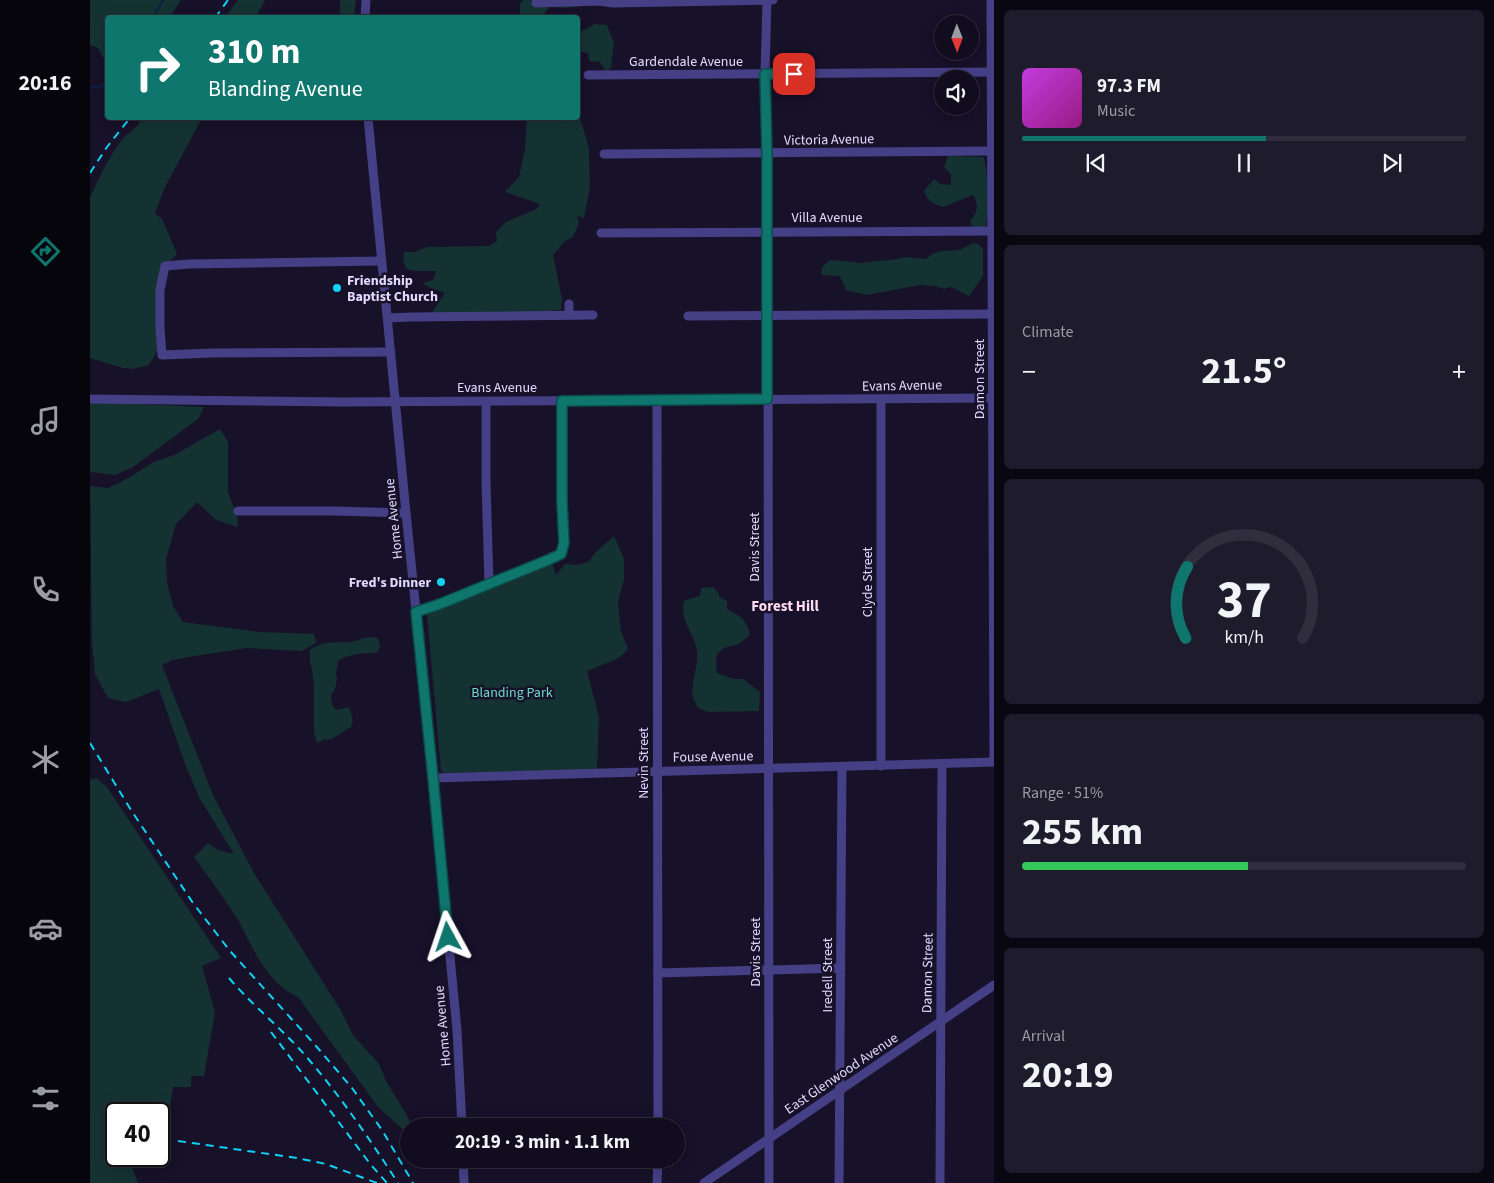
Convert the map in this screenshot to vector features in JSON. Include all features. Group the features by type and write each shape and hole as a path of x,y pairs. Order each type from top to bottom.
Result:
{"street":[{"path":"365,15 366,0"},
{"name":"Davis Street","path":"767,0 765,74 768,316 769,1183"},
{"path":"536,3 773,0"},
{"name":"Damon Street","path":"991,0 993,72 994,758"},
{"name":"Gardendale Avenue","path":"588,75 993,72"},
{"name":"Home Avenue","path":"368,120 457,1030 462,1118"},
{"name":"Victoria Avenue","path":"604,154 993,151"},
{"name":"Villa Avenue","path":"601,233 993,231"},
{"path":"382,261 165,266 160,290 162,355 391,352"},
{"path":"569,304 569,315"},
{"path":"388,318 593,314"},
{"path":"688,316 993,314"},
{"name":"Evans Avenue","path":"90,399 486,402 993,398"},
{"name":"Clyde Street","path":"880,399 881,766"},
{"name":"Nevin Street","path":"657,400 658,1118"},
{"path":"416,612 561,554 563,548 562,401"},
{"path":"486,402 489,583"},
{"path":"238,511 406,513"},
{"name":"Fouse Avenue","path":"433,778 994,762"},
{"name":"Damon Street","path":"940,1183 942,764"},
{"name":"Iredell Street","path":"839,1183 842,767"},
{"path":"658,973 840,968"},
{"name":"East Glenwood Avenue","path":"704,1183 994,986"},
{"path":"463,1168 464,1183"},
{"path":"658,1168 658,1183"}],"green space":[{"path":"90,0 181,0 171,15 105,15 105,60 98,48 90,45"},
{"path":"238,0 265,0 257,15 227,15"},
{"path":"340,0 356,0 354,15 340,15"},
{"path":"523,0 596,0 568,8 549,7 543,15 520,15 520,4"},
{"path":"595,24 607,25 614,43 611,68 606,72 600,62 589,61 588,53 580,51 580,32"},
{"path":"580,118 589,148 590,187 584,218 577,216 579,223 573,237 565,241 553,255 562,299 561,310 511,314 431,314 445,293 430,288 423,283 433,280 436,271 407,269 403,262 404,252 415,252 427,247 489,246 497,241 496,232 506,222 538,208 540,204 505,192 519,177 525,149 527,120 580,120"},
{"path":"141,120 201,120 165,187 155,213 162,219 177,254 165,266 160,346 149,365 132,369 90,358 90,198 104,168 117,147"},
{"path":"948,156 984,157 989,203 985,227 978,228 972,226 970,221 977,208 973,195 943,207 931,202 925,194 924,191 934,179 940,184 951,185 951,174 944,167"},
{"path":"973,243 978,244 983,249 983,276 969,296 951,287 944,289 920,285 867,295 846,290 840,276 821,275 822,267 830,260 861,263 906,257 925,259 934,253 960,250"},
{"path":"90,402 204,407 198,419 133,467 115,475 90,472"},
{"path":"220,429 228,442 228,492 237,516 238,527 216,520 197,502 176,524 166,559 167,582 173,606 183,622 260,632 314,634 316,643 302,651 247,648 173,660 162,665 213,795 254,873 340,1009 353,1035 379,1064 386,1081 408,1118 400,1118 400,1127 378,1107 298,997 287,991 269,974 233,912 194,857 208,843 218,850 234,854 200,799 185,764 159,689 126,702 108,698 95,674 92,641 90,486 108,488 154,462 174,455"},
{"name":"Blanding Park","path":"614,536 624,559 624,580 618,601 621,631 628,649 619,658 587,671 599,717 597,770 445,773 441,771 427,614 552,563 556,575 565,564 576,565 588,562"},
{"path":"713,587 719,596 727,601 727,609 745,622 750,635 739,644 724,648 717,654 717,673 734,679 743,679 760,692 759,711 708,712 698,708 694,700 692,692 697,650 685,620 684,601 700,596 701,588"},
{"path":"368,637 378,638 380,646 378,652 352,655 338,661 335,689 331,695 332,705 337,710 349,707 353,720 351,727 332,739 317,743 314,733 314,686 310,650 325,643 351,642"},
{"path":"90,778 91,780 96,778 106,786 221,958 202,966 215,1012 204,1076 191,1076 191,1087 173,1087 170,1107 170,1102 105,1102 105,1167 132,1167 138,1183 90,1183"}],"waterway":[{"path":"155,15 163,0"},
{"path":"90,88 102,86 105,83"}],"railway":[{"path":"217,15 228,0"},
{"path":"90,173 128,120"},
{"path":"90,743 131,810 193,903 230,951 352,1088 382,1130 413,1183"},
{"path":"229,978 295,1044 317,1069 376,1149 398,1183"},
{"path":"271,1032 371,1165 387,1183"},
{"path":"178,1141 326,1164 377,1183"}],"place":[{"name":"Friendship Baptist Church","path":"337,288"},
{"name":"Fred's Dinner","path":"441,582"}],"district":[{"name":"Forest Hill","path":"785,606"}],"route":[{"path":"448,937 416,612 561,554 564,543 562,532 562,401 767,399 768,287 765,74 794,74"}]}
